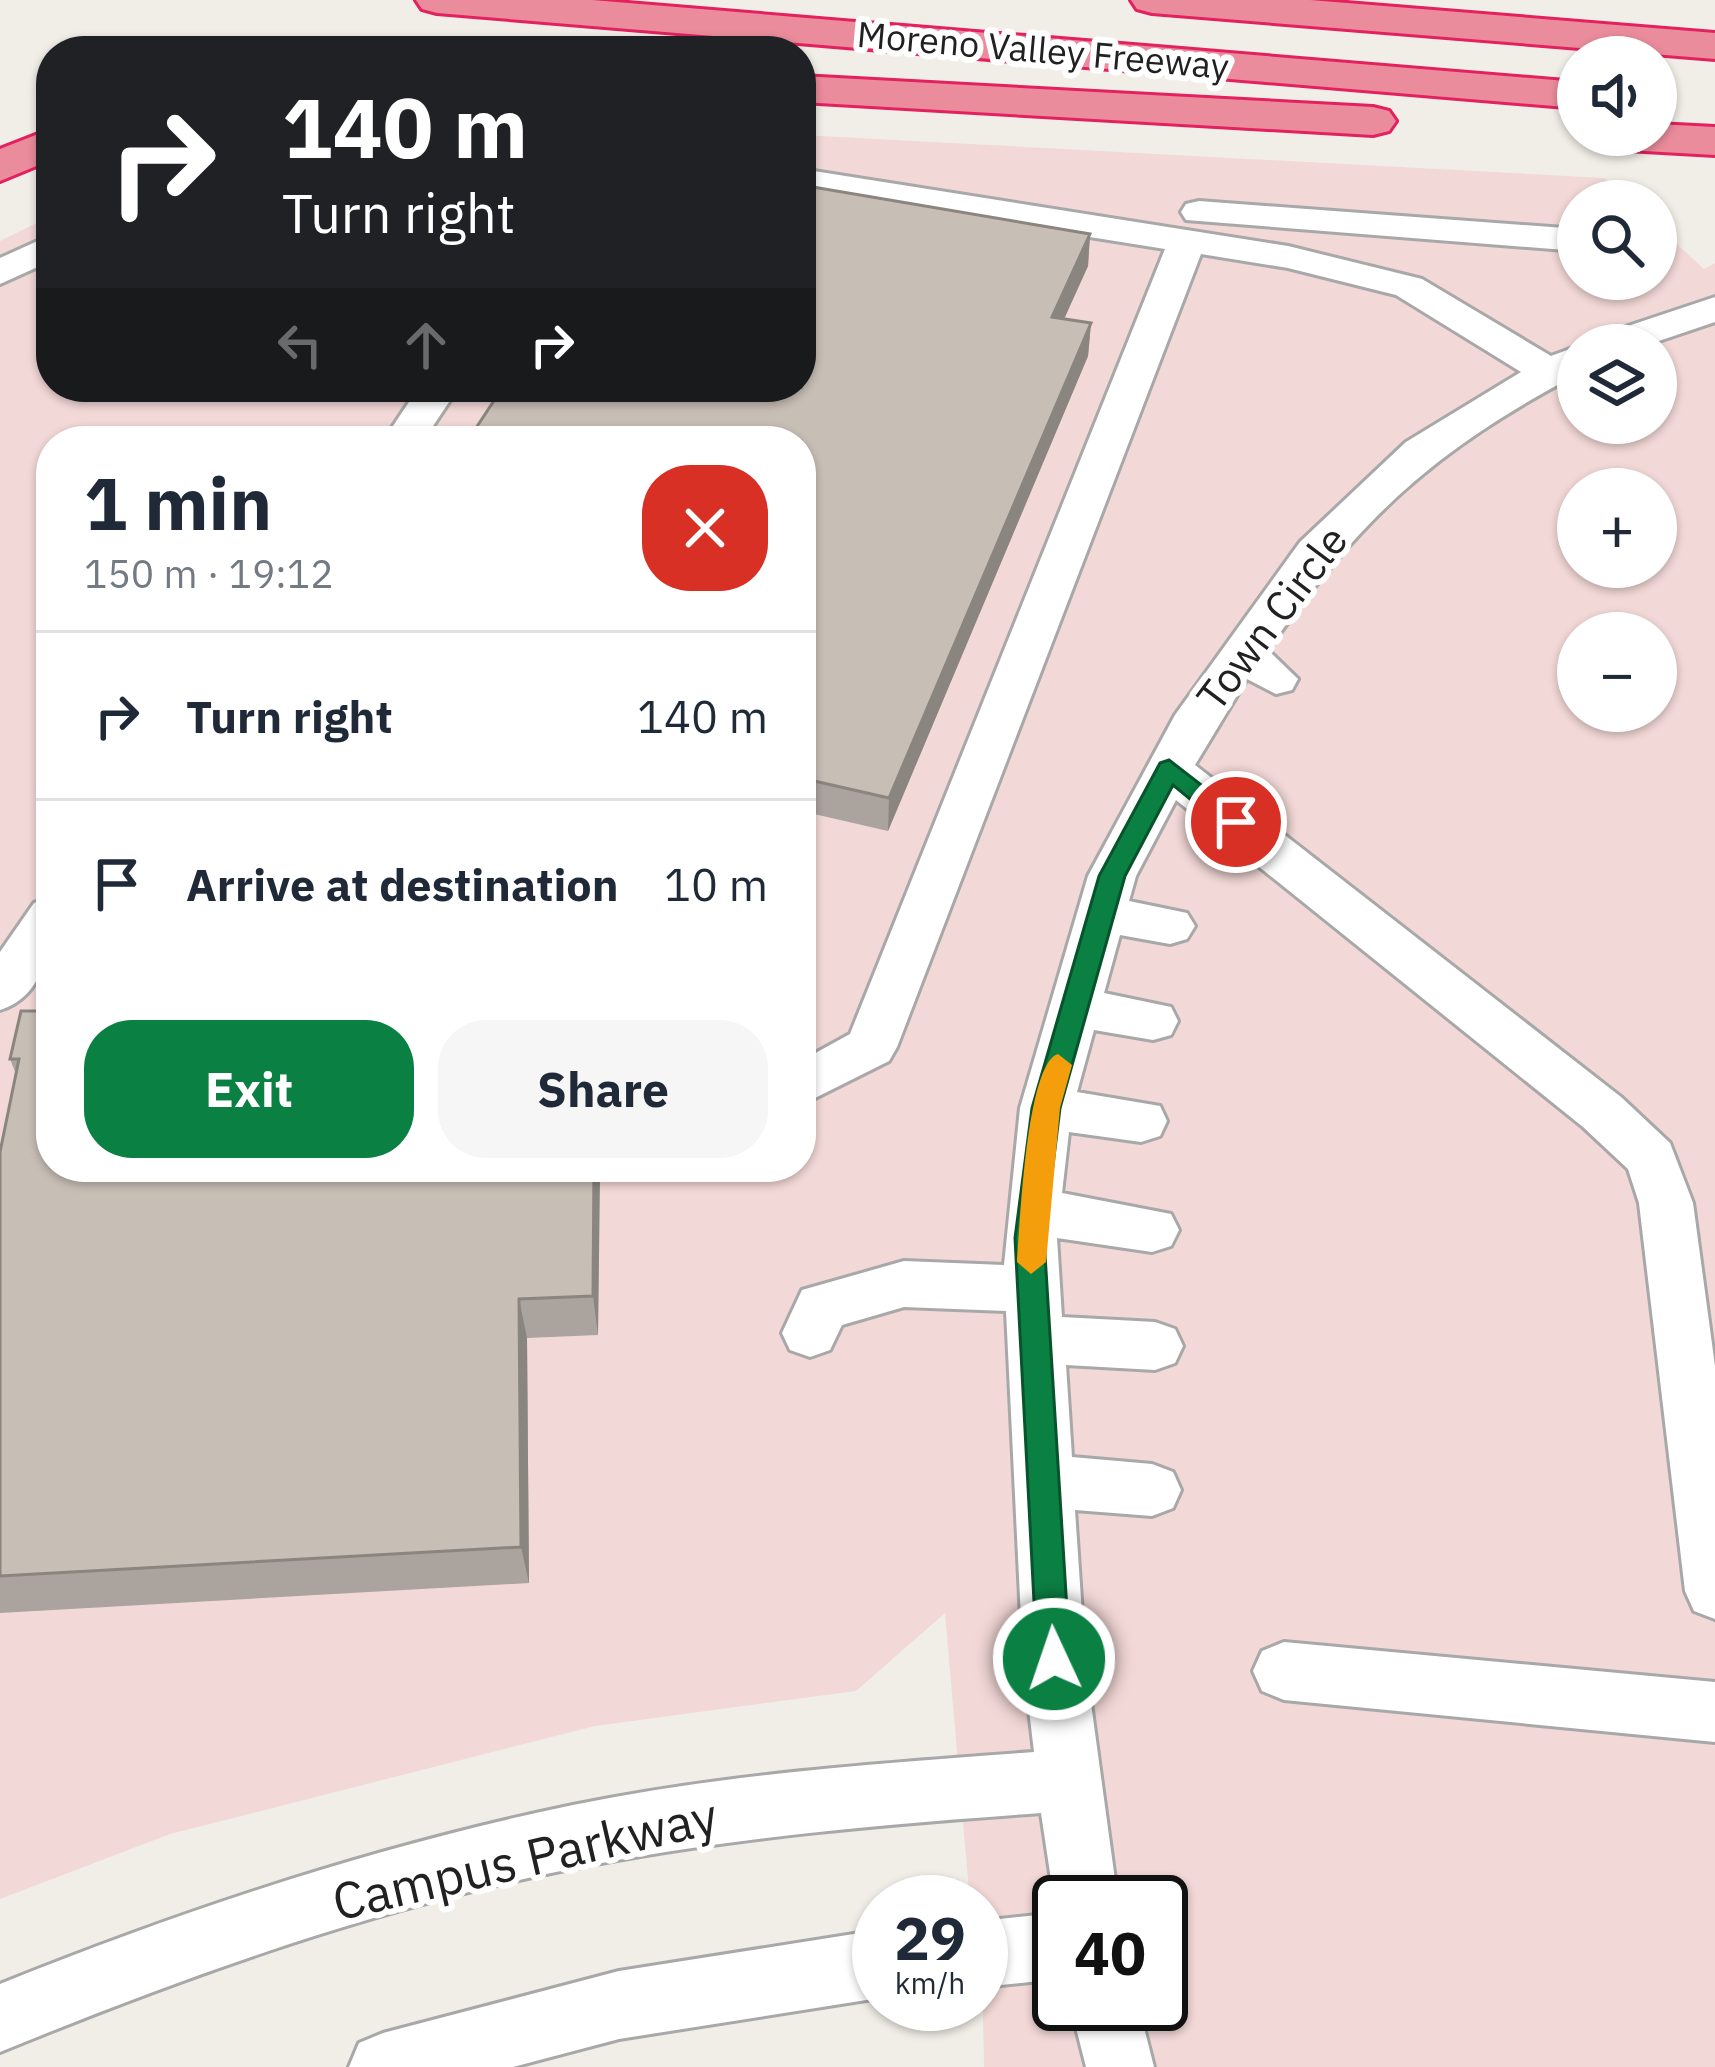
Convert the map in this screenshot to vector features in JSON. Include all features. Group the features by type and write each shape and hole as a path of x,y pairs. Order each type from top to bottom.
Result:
{"highway":[{"name":"Moreno Valley Freeway","path":"437,0 1557,93"},
{"name":"Moreno Valley Freeway","path":"1153,0 1715,44"},
{"path":"1309,0 1715,44"},
{"path":"816,90 1557,132"},
{"path":"1677,104 1715,107"},
{"path":"1677,139 1715,141"},
{"path":"0,166 36,149"}],"street":[{"path":"816,182 1288,256 1408,287 1557,362"},
{"path":"1049,219 1144,208 1557,238"},
{"path":"816,1077 871,1048 1187,241"},
{"path":"0,273 36,254"},
{"path":"1677,325 1709,316"},
{"name":"Town Circle","path":"1081,1875 1067,1780 1030,1238 1046,1108 1112,876 1240,651 1312,588 1364,530 1404,464 1482,428 1557,370"},
{"path":"1404,464 1442,488"},
{"path":"1240,651 1276,679"},
{"path":"1169,769 1602,1112 1651,1158 1666,1202 1715,1591"},
{"path":"1101,914 1170,926"},
{"path":"0,991 36,938"},
{"path":"1075,1007 1153,1021"},
{"path":"1046,1108 1142,1121"},
{"path":"1036,1211 1152,1230"},
{"path":"810,1333 821,1307 904,1284 1155,1346"},
{"path":"1044,1481 1152,1490"},
{"path":"1284,1671 1715,1712"},
{"name":"Campus Parkway","path":"0,2018 229,1931 374,1887 550,1844 790,1803 1067,1780"},
{"path":"383,2067 620,2005 852,1968"},
{"path":"1111,2031 1120,2067"}],"shaded area":[{"path":"816,136 1604,178 1557,180 1557,300 1677,300 1677,244 1704,269 1715,263 1715,2067 984,2067 983,2031 1008,2031 1008,1875 968,1875 945,1613 856,1691 595,1726 170,1834 0,1899 0,241 36,223 36,402 816,402"}],"building":[{"path":"816,188 1090,234 1052,317 1091,323 889,798 816,781 816,426 477,426 493,402 816,402"},
{"path":"21,1011 36,1011 36,1182 594,1182 593,1296 519,1299 521,1547 0,1576 0,1152 19,1059 10,1059"}],"slow traffic":[{"path":"1031,1262 1046,1108 1058,1065"}],"route":[{"path":"1054,1659 1030,1238 1046,1108 1112,876 1169,769 1236,822"}]}
